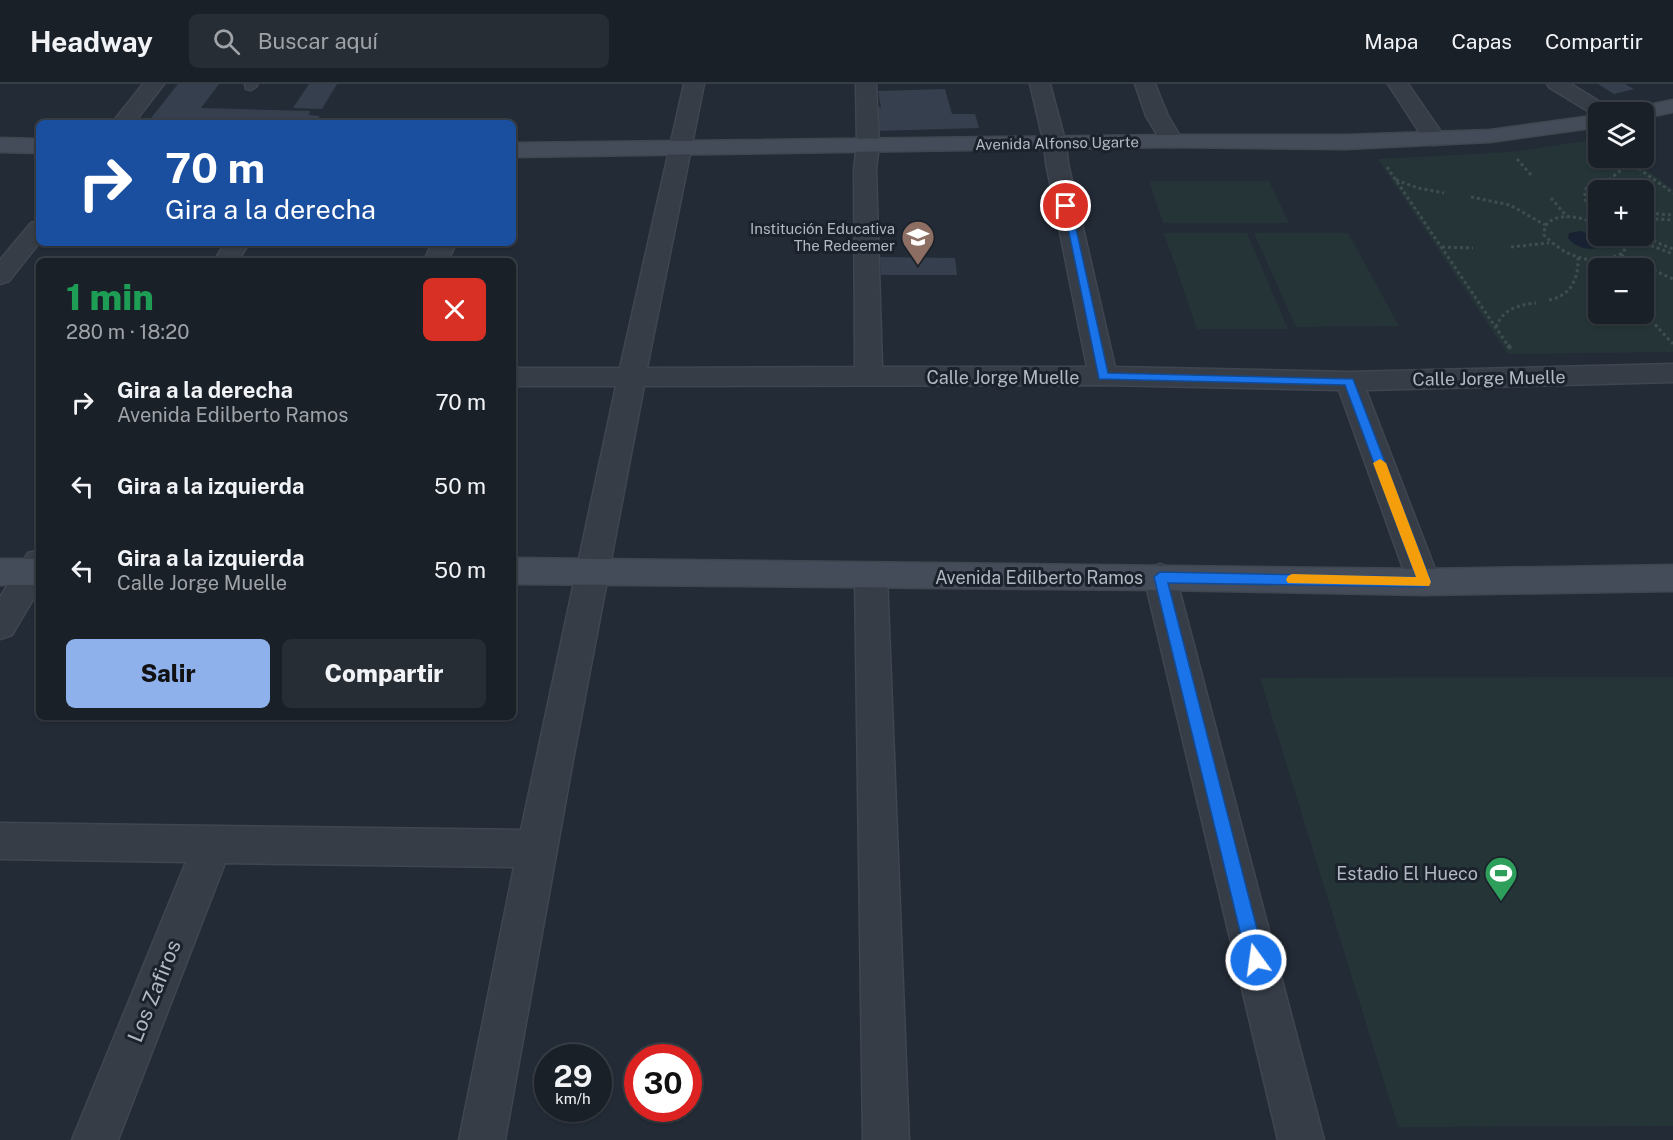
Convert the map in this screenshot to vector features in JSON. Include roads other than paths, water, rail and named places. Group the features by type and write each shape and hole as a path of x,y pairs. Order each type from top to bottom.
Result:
{"street":[{"path":"125,120 154,84"},
{"path":"482,1140 535,849 632,377 683,149 694,84"},
{"path":"866,84 868,145 865,169 869,377"},
{"path":"1040,84 1056,144 1057,163 1103,376"},
{"path":"1145,84 1157,116 1172,141"},
{"path":"1398,84 1435,140"},
{"path":"1557,84 1588,103"},
{"path":"1654,110 1673,106"},
{"name":"Avenida Alfonso Ugarte","path":"516,150 1172,141 1435,140 1490,136 1588,123"},
{"path":"0,146 36,147"},
{"path":"0,276 36,232"},
{"name":"Calle Jorge Muelle","path":"516,377 1103,376 1349,381 1673,373"},
{"path":"1349,381 1424,582"},
{"path":"0,572 36,569"},
{"path":"0,625 36,571"},
{"name":"Avenida Edilberto Ramos","path":"516,571 1160,577 1424,582 1673,578"},
{"path":"871,576 886,1140"},
{"path":"1160,577 1301,1140"},
{"path":"0,841 535,849"},
{"name":"Los Zafiros","path":"95,1140 213,843"}],"water":[{"path":"1581,231 1588,234 1588,246 1600,246 1592,249 1583,248 1568,238 1569,233"}],"place":[{"name":"Institución Educativa The Redeemer","path":"918,266"},
{"name":"Estadio El Hueco","path":"1501,902"}]}
